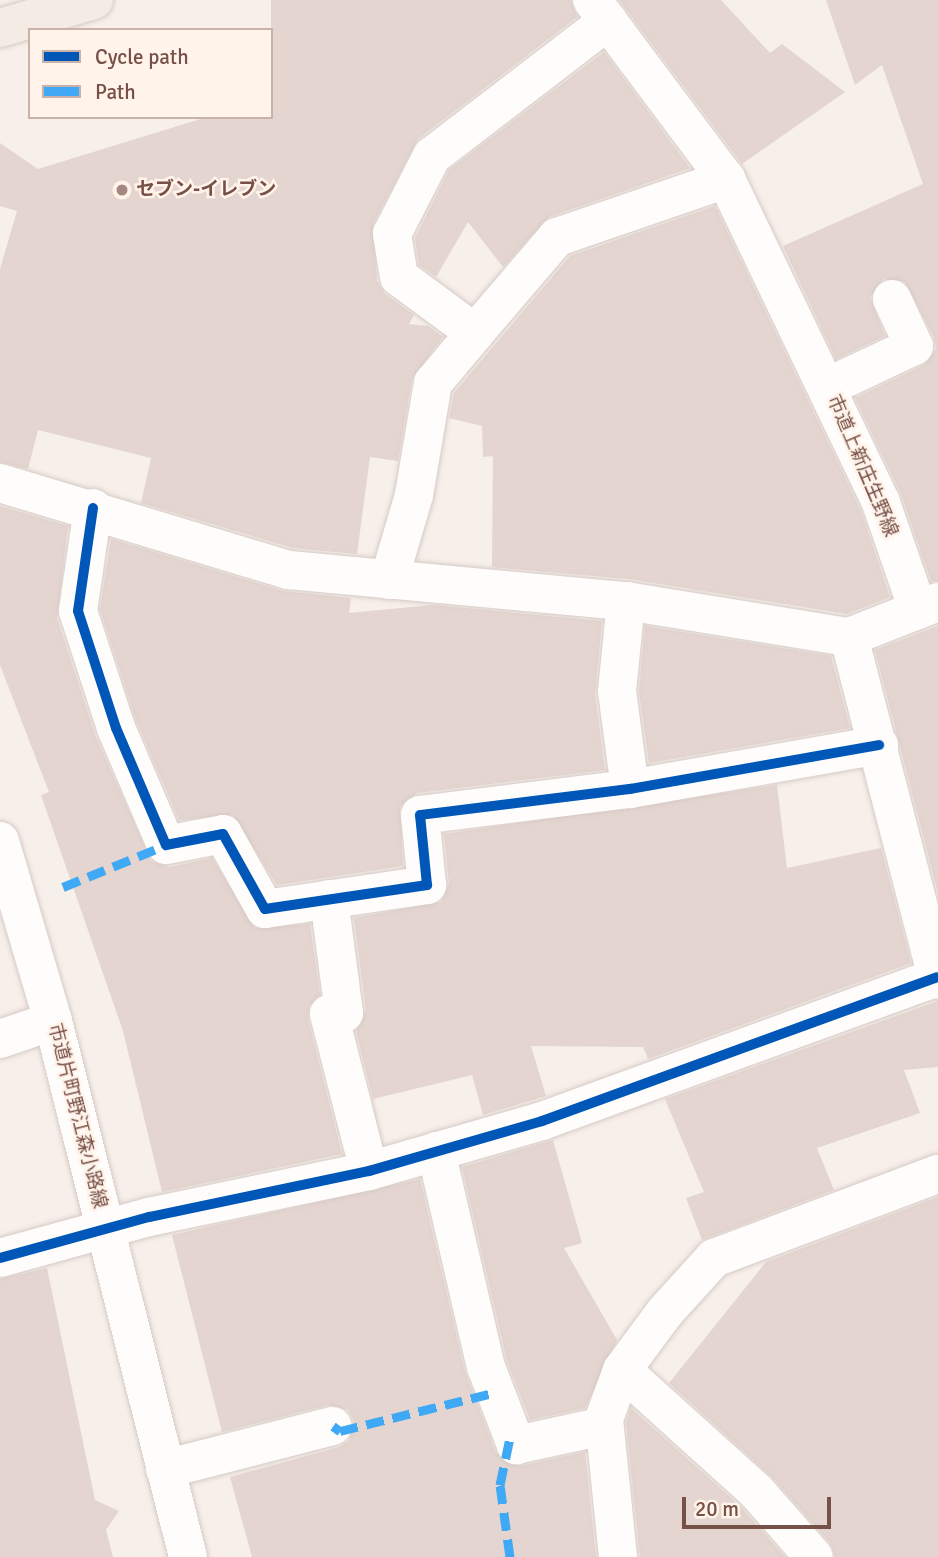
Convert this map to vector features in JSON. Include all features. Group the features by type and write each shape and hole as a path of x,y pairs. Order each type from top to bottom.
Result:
{"main road":[{"path":"0,29 94,0"}],"street":[{"name":"市道上新庄生野線","path":"600,10 726,179 827,387 928,606 849,637"},
{"path":"475,334 399,277 392,234 432,156 600,10"},
{"path":"389,580 414,495 433,383 557,237 726,179"},
{"path":"827,387 914,346 892,299"},
{"path":"0,483 93,508 289,570 626,601 849,637 938,979 646,1087 369,1171 0,1258"},
{"path":"93,508 78,611 116,728 166,845 223,834 265,909 427,884 419,815 630,789 879,745"},
{"path":"626,601 617,691 630,789"},
{"name":"市道片町野江森小路線","path":"0,841 53,1021 187,1557"},
{"path":"329,899 344,1013 329,1014 369,1171"},
{"path":"0,1039 53,1021"},
{"path":"436,1151 486,1367 516,1445 604,1426"},
{"path":"618,1557 604,1426 622,1370 714,1258 938,1174"},
{"path":"622,1370 757,1492 814,1557"},
{"path":"165,1469 333,1426"}],"building":[{"path":"271,0 571,0 577,17 418,139 373,224 377,281 385,294 414,315 409,324 428,326 443,337 412,379 398,461 370,457 357,554 293,548 141,503 151,458 38,430 28,469 0,462 0,269 17,211 0,206 0,143 38,169 200,119 273,119"},
{"path":"619,0 721,0 770,53 782,44 845,92 742,164"},
{"path":"826,0 938,0 938,581 931,581 901,494 855,398 924,365 936,349 934,337 905,282 883,279 870,298 885,336 836,359 783,246 923,184 882,65 855,85"},
{"path":"604,52 690,168 549,217 503,267 468,222 436,277 419,265 415,238 449,170"},
{"path":"715,206 861,511 890,597 847,614 629,579 492,567 493,456 483,457 482,426 449,418 454,393 570,256"},
{"path":"0,506 68,526 57,618 96,737 151,861 170,867 212,858 255,928 310,924 320,995 309,1006 308,1019 342,1154 162,1192 123,1031 41,795 49,792 0,665"},
{"path":"111,539 283,591 351,598 349,613 432,605 602,621 595,694 605,770 417,793 400,807 403,866 277,885 233,815 179,820 136,720 100,609"},
{"path":"645,626 831,656 850,728 649,763 639,691"},
{"path":"938,626 938,893 875,650"},
{"path":"777,785 787,868 881,848 911,963 648,1059 643,1047 531,1046 546,1096 483,1115 472,1075 373,1099 356,1031 366,1010 354,918 441,902 449,883 444,834"},
{"path":"938,1001 938,1067 904,1070 920,1113 817,1148 834,1190 702,1240 686,1198 704,1192 665,1099"},
{"path":"553,1140 582,1243 564,1248 617,1340 585,1408 530,1420 507,1361 462,1167"},
{"path":"420,1179 465,1372 496,1453 520,1466 585,1452 596,1557 252,1557 230,1477 339,1447 349,1441 354,1421 348,1410 328,1405 222,1432 172,1235"},
{"path":"938,1197 938,1557 835,1557 830,1543 773,1478 669,1383 766,1262"},
{"path":"47,1268 95,1500 119,1511 106,1530 113,1557 0,1557 0,1279"},
{"path":"631,1408 741,1507 785,1557 640,1557 626,1422"}],"marked path":[{"path":"63,887 166,845"},
{"path":"333,1426 340,1431 496,1392"},
{"path":"510,1557 500,1485 511,1433"}],"cycle path":[{"path":"93,508 78,611 116,728 166,845 223,834 265,909 427,885 420,815 630,789 879,745"},
{"path":"0,1258 149,1217 369,1171 542,1121 937,977"}],"place":[{"name":"セブン-イレブン","path":"122,190"}]}
